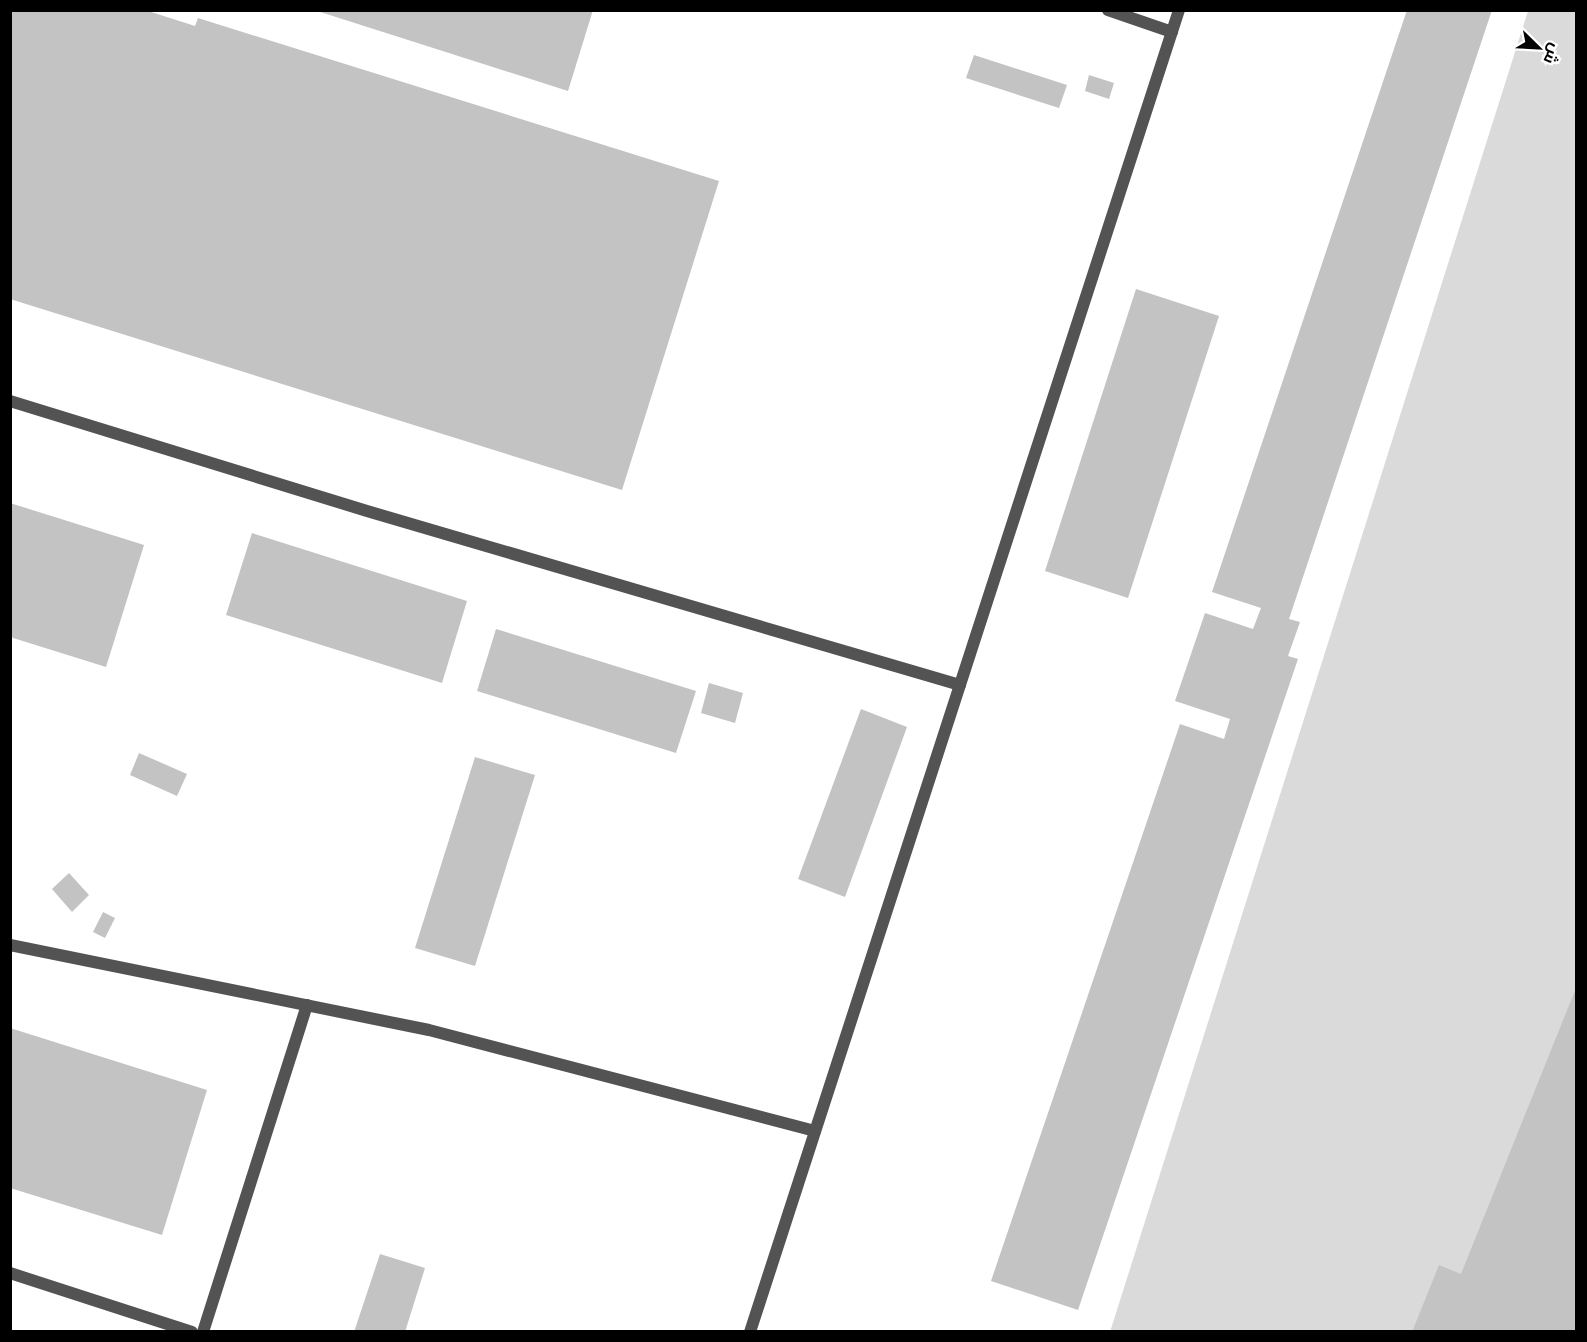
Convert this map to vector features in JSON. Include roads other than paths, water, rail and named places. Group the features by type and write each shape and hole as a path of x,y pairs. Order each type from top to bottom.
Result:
{"lane":[{"path":"1108,10 1172,32"},
{"path":"750,1332 1179,10"},
{"path":"10,400 356,508 960,685"},
{"path":"10,945 429,1030 815,1131"},
{"path":"203,1332 307,1005"},
{"path":"10,1273 192,1332"}]}
